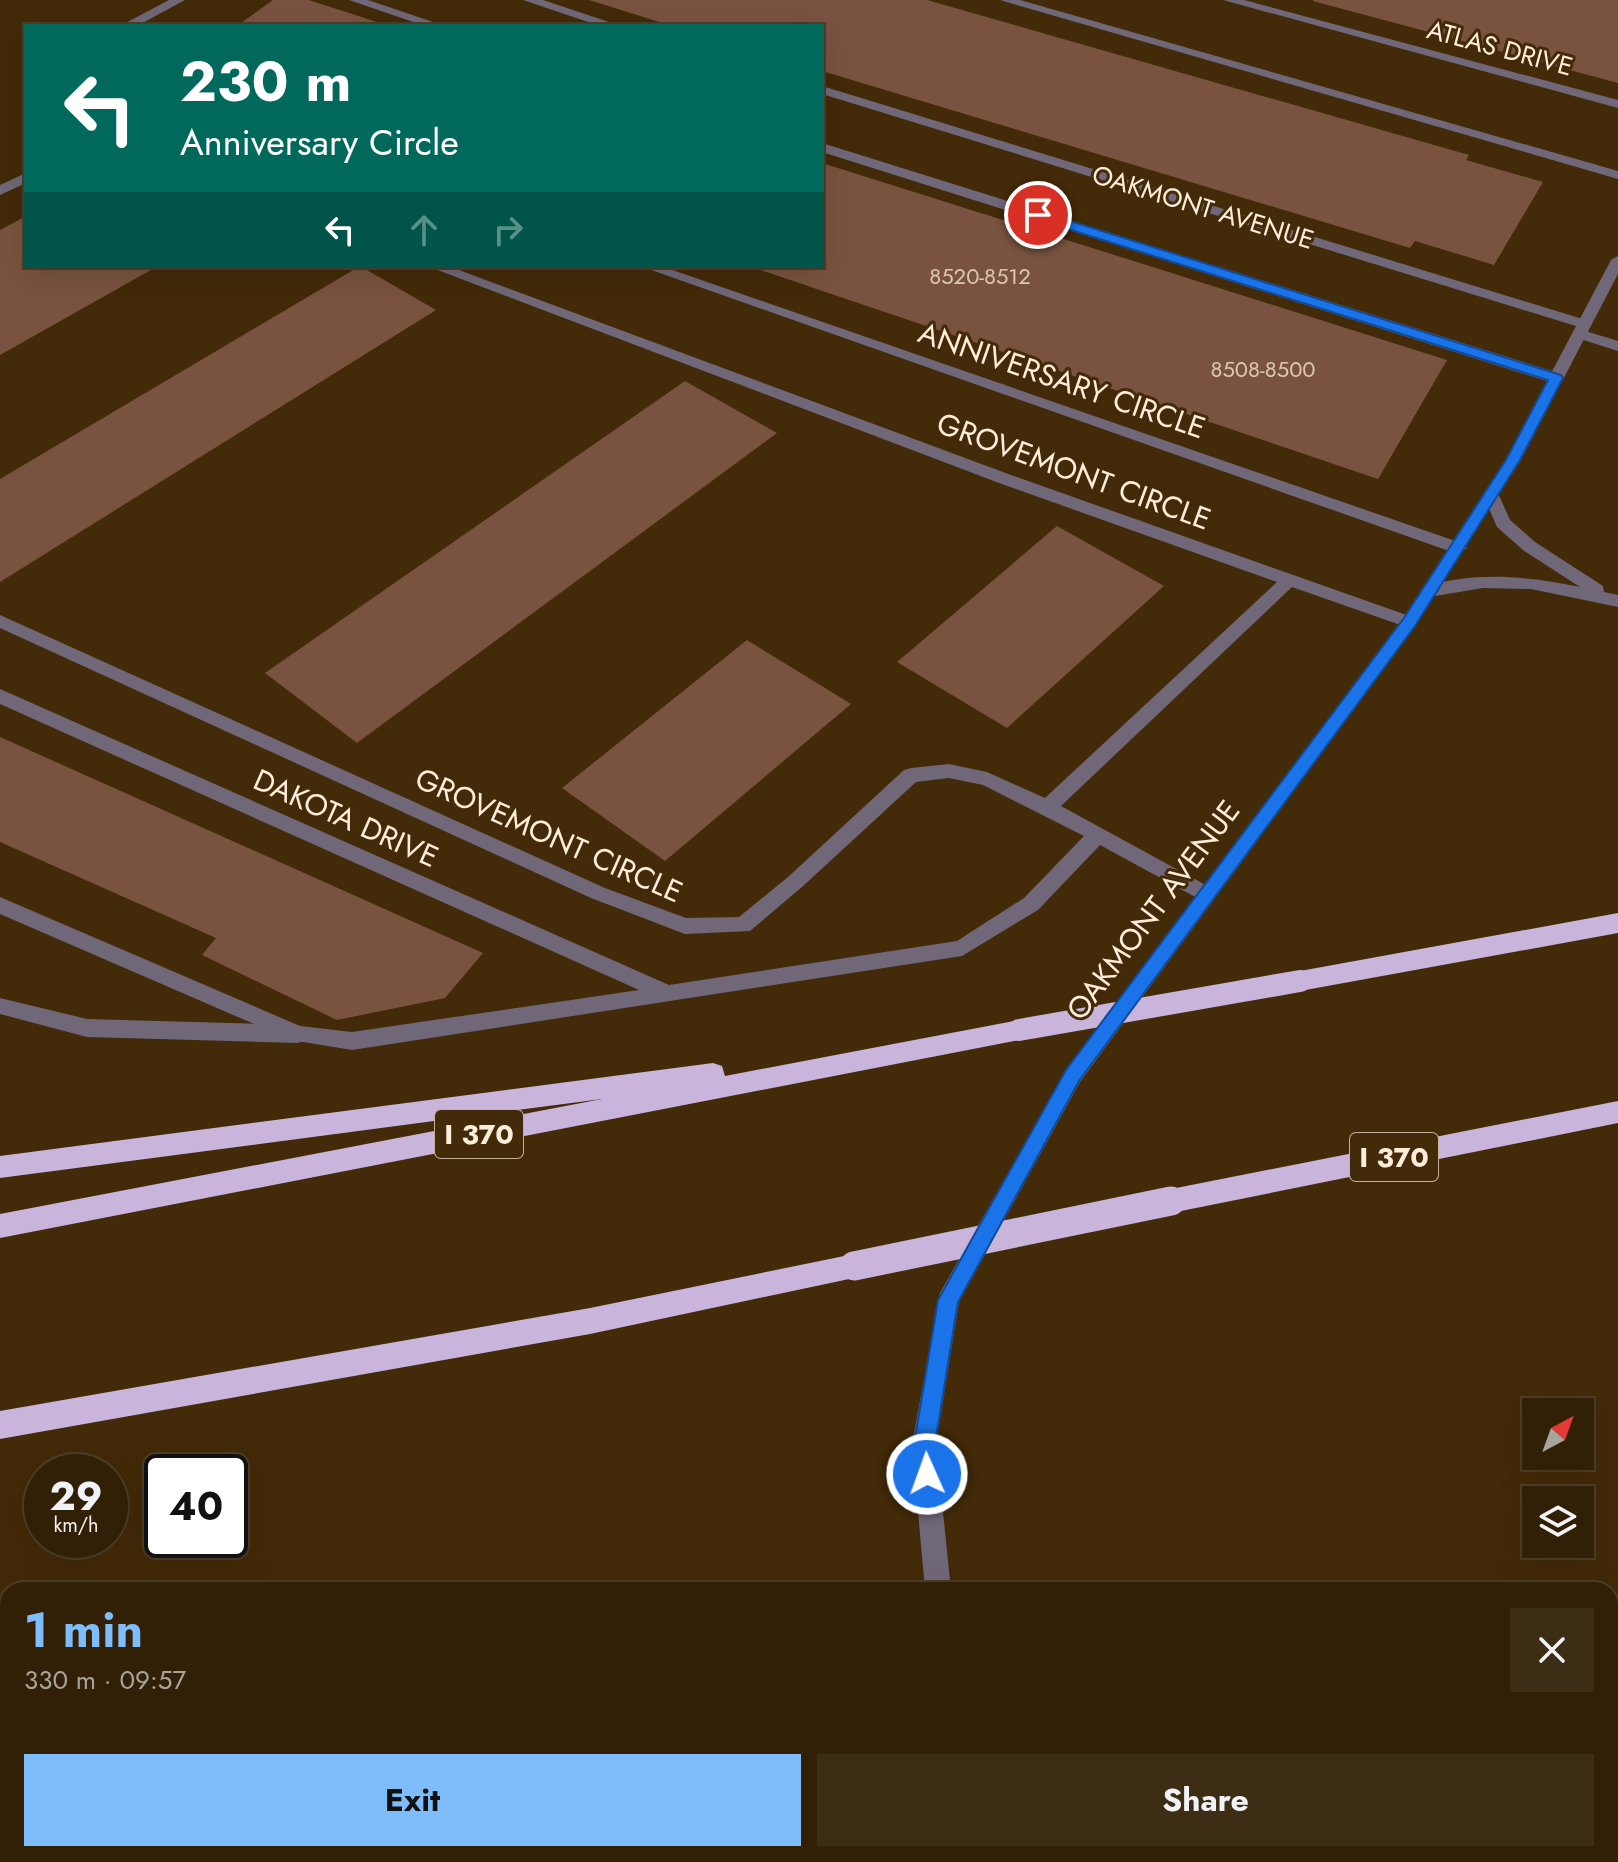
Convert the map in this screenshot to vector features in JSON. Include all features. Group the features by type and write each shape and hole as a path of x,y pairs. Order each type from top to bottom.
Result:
{"highway":[{"name":"I 370","path":"0,1226 1019,1030 1618,923"},
{"path":"0,1167 958,1042"},
{"name":"I 370","path":"0,1425 590,1321 1618,1112"}],"street":[{"path":"131,24 179,0"},
{"path":"355,0 432,24"},
{"path":"529,0 607,24"},
{"path":"1006,0 1618,175"},
{"name":"ATLAS DRIVE","path":"1229,0 1618,104"},
{"name":"OAKMONT AVENUE","path":"824,91 1582,329"},
{"path":"824,148 1556,378"},
{"path":"0,191 24,178"},
{"name":"OAKMONT AVENUE","path":"937,1582 924,1444 948,1300 1073,1076 1409,622 1458,548 1556,378 1618,260"},
{"name":"GROVEMONT CIRCLE","path":"439,268 1018,484 1409,622"},
{"name":"ANNIVERSARY CIRCLE","path":"653,268 1458,548"},
{"path":"1582,329 1618,346"},
{"path":"1491,495 1503,523 1529,546 1614,600"},
{"path":"1047,807 1289,580"},
{"path":"1429,591 1483,582 1531,583 1614,600"},
{"name":"GROVEMONT CIRCLE","path":"0,621 598,893 685,926 743,925 795,882 911,775 949,771 987,779 1047,807 1206,894"},
{"name":"DAKOTA DRIVE","path":"0,696 668,994"},
{"path":"0,1006 87,1028 298,1034 352,1041 668,994 962,948 1031,904 1096,836"},
{"path":"0,905 298,1034"}],"building":[{"path":"273,0 309,0 383,24 240,24"},
{"path":"589,0 927,0 1469,155 1466,160 1543,182 1494,265 1415,241 1410,248 824,72 824,24 666,24"},
{"path":"1618,0 1618,83 1313,1"},
{"path":"824,164 1447,360 1378,479 755,268 824,268"},
{"path":"24,217 24,268 154,268 0,355 0,230"},
{"path":"357,268 363,268 436,310 0,582 0,479"},
{"path":"685,381 777,433 357,743 265,673"},
{"path":"1057,526 1164,586 1007,728 897,662"},
{"path":"747,640 851,704 665,861 562,788"},
{"path":"0,737 483,953 445,998 337,1020 202,955 216,938 0,842"}],"route":[{"path":"927,1474 924,1444 948,1300 1073,1076 1409,622 1513,460 1556,378 1038,215"}]}
